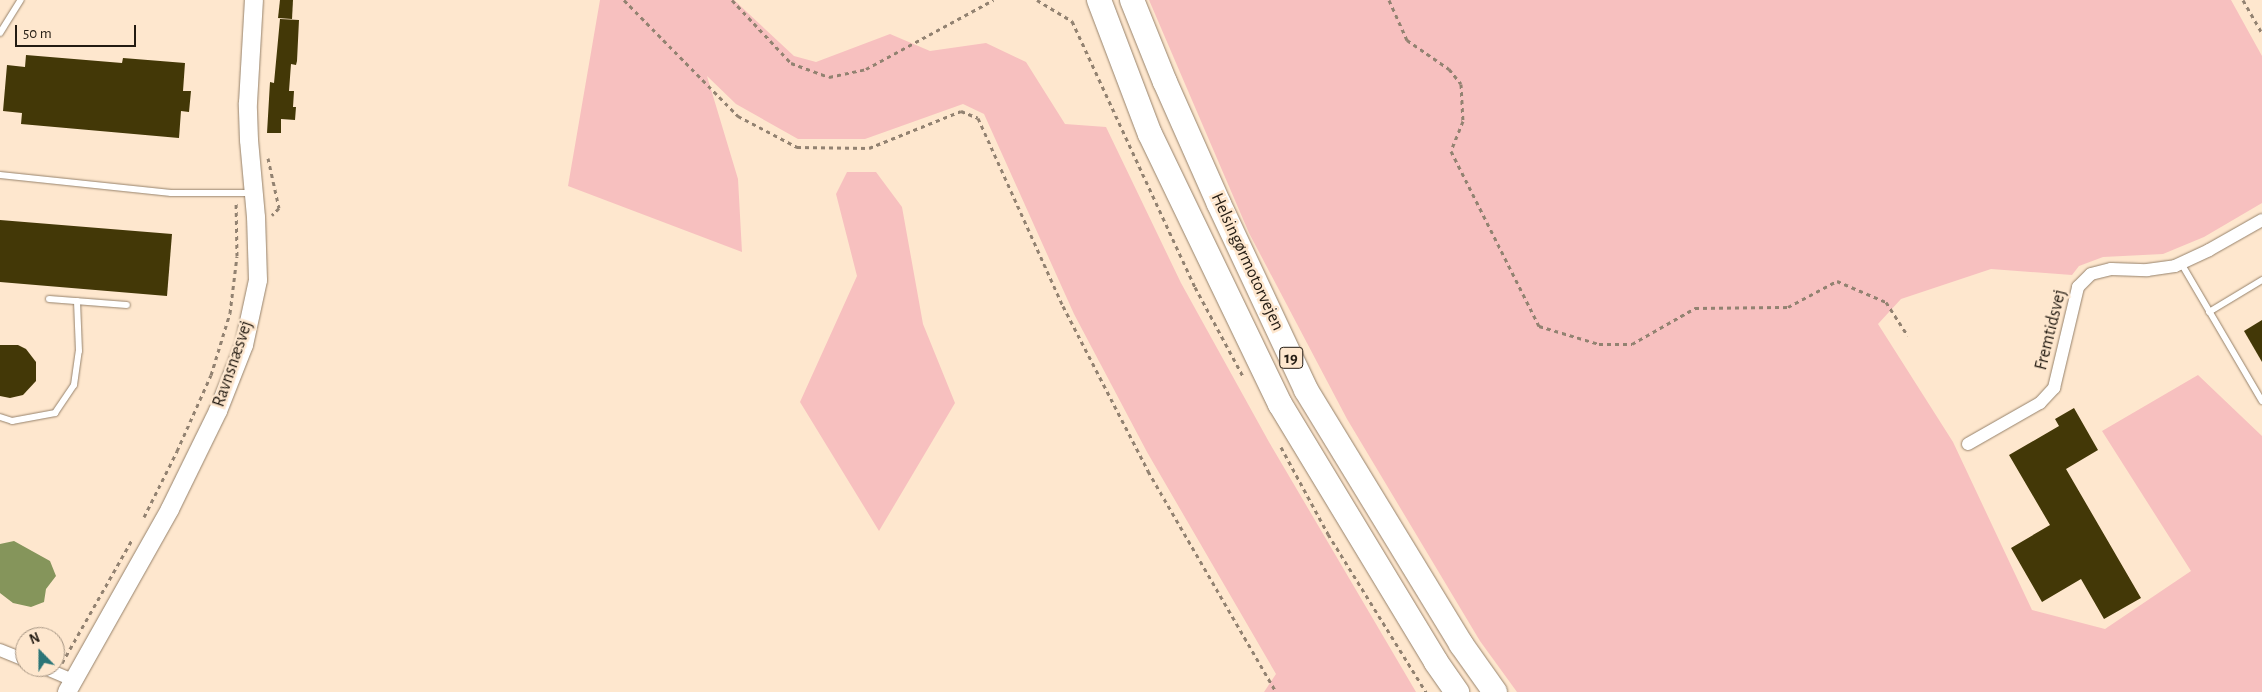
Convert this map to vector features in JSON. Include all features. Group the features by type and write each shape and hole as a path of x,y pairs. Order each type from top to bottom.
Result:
{"highway":[{"name":"Helsingørmotorvejen","path":"1099,0 1150,134 1280,404 1436,662 1457,692"},
{"name":"Helsingørmotorvejen","path":"1132,0 1165,82 1306,390 1461,644 1495,692"}],"main road":[{"name":"Ravnsnæsvej","path":"70,686 170,509 218,411 244,345 258,280 248,103 254,0"}],"street":[{"name":"Fremtidsvej","path":"1968,444 2040,404 2054,388 2078,287 2091,274 2111,269 2147,270 2181,263 2209,250 2262,220"},
{"path":"0,650 15,656"},
{"path":"60,677 70,686"}],"lane":[{"path":"0,33 21,0"},
{"path":"0,175 171,193 254,193"},
{"path":"2181,263 2262,401"},
{"path":"2209,312 2262,280"},
{"path":"49,299 127,305"},
{"path":"0,417 12,421 55,413 74,385 79,351 77,302"}],"path":[{"path":"624,0 738,116 797,147 869,148 961,110 978,118 1063,306 1148,471 1276,692"},
{"path":"732,0 791,63 829,77 866,69 993,0"},
{"path":"1389,0 1407,40 1449,68 1461,84 1463,121 1451,152 1539,326 1599,344 1632,344 1695,308 1788,307 1837,281 1886,302 1908,336"},
{"path":"2242,0 2262,33"},
{"path":"140,526 177,452 211,375 230,313 238,256 237,216"},
{"path":"65,657 135,534"}],"shaded area":[{"path":"600,0 734,0 794,56 816,62 890,34 930,51 986,43 1026,62 1065,124 1106,127 1181,283 1269,442 1416,692 1264,692 1276,674 1147,452 1074,314 984,114 963,104 865,139 798,139 736,104 707,76 738,179 742,252 568,186"},
{"path":"1149,0 2231,0 2262,56 2262,203 2204,237 2163,254 2103,257 2079,266 2072,275 1991,269 1901,299 1878,324 1953,442 2032,610 2105,629 2191,571 2102,431 2198,375 2262,436 2262,692 1517,692 1480,641 1347,419 1249,233"},
{"path":"847,172 876,172 902,207 923,324 955,403 879,531 800,402 857,276 836,194"},
{"path":"14,541 50,561 56,576 46,589 44,602 31,607 13,603 0,593 0,544"}],"building":[{"path":"280,0 293,0 292,19 278,18"},
{"path":"280,19 299,20 297,61 296,65 291,64 289,91 294,91 293,107 296,107 295,120 281,119 281,133 267,133 270,82 274,83"},
{"path":"26,55 122,63 123,58 185,63 183,91 191,91 189,112 181,111 179,138 21,124 22,113 3,111 7,65 25,67"},
{"path":"0,220 172,234 167,296 0,282"},
{"path":"2262,320 2262,362 2244,331"},
{"path":"0,345 18,345 26,349 36,362 36,381 23,395 10,398 0,396"},
{"path":"2074,408 2098,450 2066,469 2141,598 2104,619 2081,579 2042,602 2011,548 2050,525 2009,455 2059,426 2055,419"}]}
